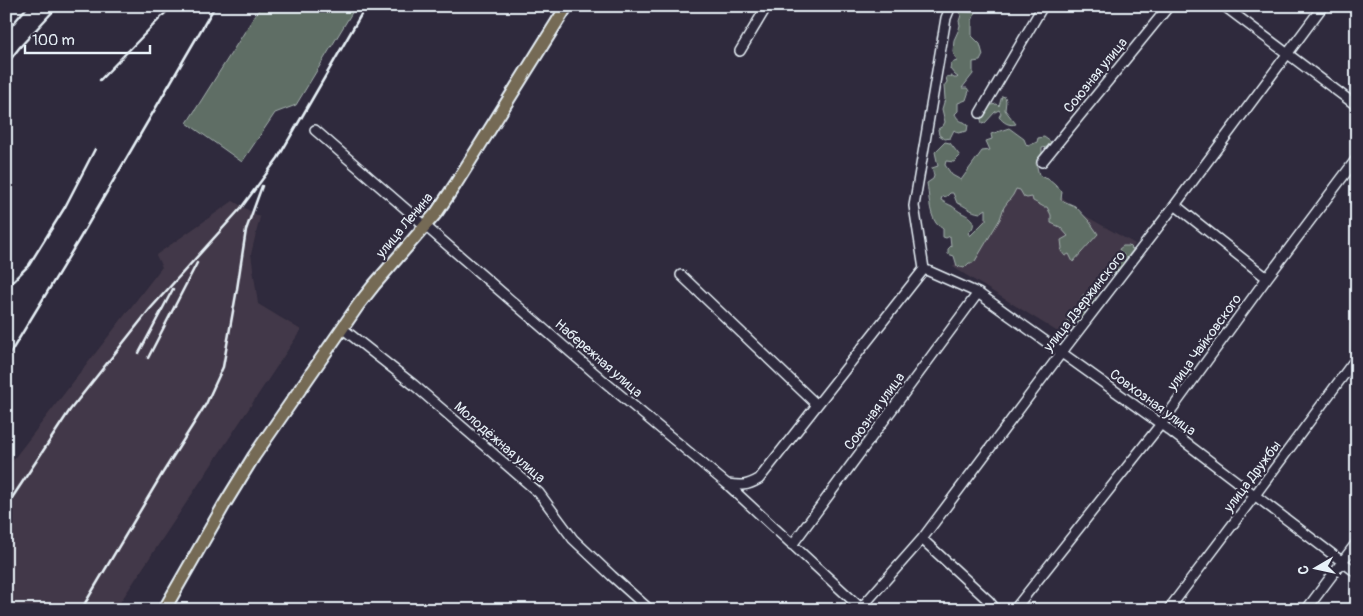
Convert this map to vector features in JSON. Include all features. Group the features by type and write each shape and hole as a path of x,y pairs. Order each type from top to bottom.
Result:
{"main road":[{"name":"улица Ленина","path":"164,610 254,456 374,285 437,212 456,185 567,6"}],"street":[{"path":"740,51 767,6"},
{"path":"727,484 738,486 750,485 759,479 924,269 914,206 946,18 951,6"},
{"path":"980,113 1043,6"},
{"name":"Союзная улица","path":"1042,162 1169,6"},
{"path":"1224,6 1357,106"},
{"name":"улица Дзержинского","path":"862,609 922,539 1289,54 1323,6"},
{"name":"Набережная улица","path":"316,130 598,376 727,484 862,609"},
{"name":"улица Чайковского","path":"1014,610 1161,424 1357,158"},
{"path":"1175,205 1267,278"},
{"name":"Совхозная улица","path":"924,269 978,293 1161,424 1357,573"},
{"path":"681,275 817,405"},
{"name":"Союзная улица","path":"792,545 978,293"},
{"name":"Молодёжная улица","path":"342,328 414,386 537,492 572,539 650,610"},
{"name":"улица Дружбы","path":"1168,610 1357,357"},
{"path":"922,539 989,601 996,610"},
{"path":"1306,610 1357,542"}],"shaded area":[{"path":"1021,163 1082,214 1135,244 1066,337 953,267"},
{"path":"233,201 260,217 251,254 258,304 301,330 115,610 6,610 6,469 162,267 156,255"}],"green space":[{"path":"261,6 356,6 296,105 275,113 242,162 187,123"},
{"path":"958,11 975,13 972,21 972,36 980,44 983,55 980,61 973,62 973,74 962,88 967,88 969,91 966,100 958,103 958,111 955,114 959,120 968,125 967,131 958,133 954,130 950,138 945,139 939,135 938,129 945,122 942,109 945,99 944,86 947,82 946,77 958,77 950,69 951,63 957,61 953,52 954,40 960,25 961,15"},
{"path":"1002,96 1005,97 1006,101 1005,110 1016,124 1013,125 1003,121 999,117 1001,113 999,110 982,124 980,115 991,105 997,104 999,106"},
{"path":"1009,128 1024,139 1028,146 1037,142 1038,138 1044,137 1051,142 1047,147 1042,148 1042,153 1036,163 1039,175 1048,179 1062,191 1061,200 1075,206 1098,234 1073,262 1069,254 1065,256 1061,251 1061,240 1068,236 1060,227 1051,223 1051,215 1047,207 1033,201 1032,197 1024,197 1020,190 1016,189 973,263 969,263 964,268 957,266 954,256 948,254 948,249 951,246 950,236 943,237 943,229 934,219 927,183 934,176 932,168 938,166 935,152 945,142 950,143 960,156 954,162 946,161 945,165 952,175 961,180 982,151 990,150 986,141 992,139 991,134","holes":["953,193 957,203 970,210 980,213 986,209 986,220 970,236 968,233 973,227 971,219 941,200 942,197"]},
{"path":"1123,246 1129,246 1133,250 1125,260 1123,267 1106,279 1107,271 1111,271 1113,268 1112,262 1117,256 1124,255 1119,249"},
{"path":"1088,294 1098,299 1095,306 1075,327 1071,327 1071,324 1067,322 1069,316 1073,316 1083,295"}],"railway":[{"path":"6,32 28,6"},
{"path":"6,65 58,6"},
{"path":"100,80 172,6"},
{"path":"6,360 80,238 215,6"},
{"path":"6,507 70,410 150,309 241,208 278,158 366,6"},
{"path":"6,288 29,265 65,207 95,149"},
{"path":"81,610 206,404 223,367 246,230 262,186"},
{"path":"148,358 197,263"},
{"path":"139,353 173,289"}]}
